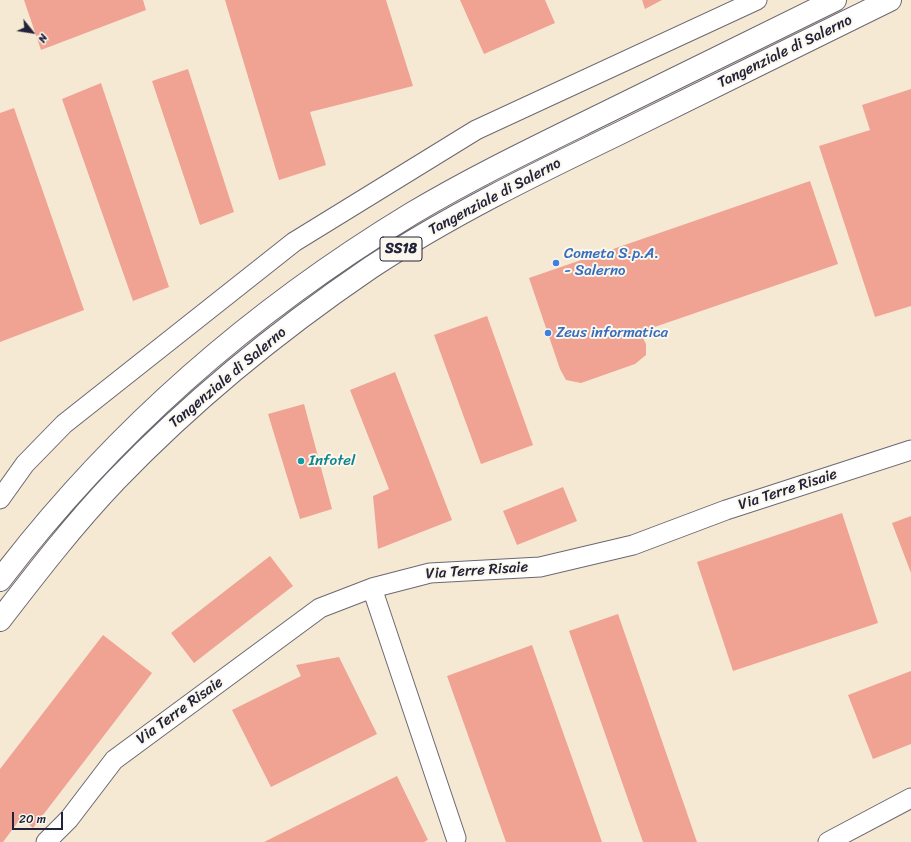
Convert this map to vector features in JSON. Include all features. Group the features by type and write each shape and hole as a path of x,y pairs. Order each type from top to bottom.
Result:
{"highway":[{"name":"Tangenziale di Salerno","path":"0,580 44,525 125,437 192,374 289,295 410,215 496,166 835,0"},
{"name":"Tangenziale di Salerno","path":"0,620 66,536 116,480 154,443 208,392 270,341 372,267 487,198 890,0"}],"street":[{"path":"0,499 25,464 64,424 294,242 476,130 757,0"},
{"name":"Via Terre Risaie","path":"46,842 70,819 114,760 320,608 372,588 430,573 540,567 633,545 726,510 911,450"},
{"path":"372,588 456,838"},
{"path":"828,842 911,798"}],"building":[{"path":"24,0 143,0 146,10 41,50"},
{"path":"225,0 386,0 413,86 310,112 326,165 279,180"},
{"path":"460,0 545,0 555,23 484,54"},
{"path":"642,0 662,0 645,9"},
{"path":"188,69 234,212 200,225 152,81"},
{"path":"101,83 169,287 133,301 62,99"},
{"path":"911,89 911,306 875,317 819,146 870,130 862,105"},
{"path":"14,108 84,310 0,342 0,113"},
{"path":"810,181 838,264 640,332 646,344 646,355 635,364 581,383 566,380 560,369 529,278"},
{"path":"487,316 533,445 481,464 434,335"},
{"path":"395,372 452,520 378,549 373,496 389,489 350,390"},
{"name":"Infotel","path":"304,404 332,509 300,519 268,414"},
{"path":"563,487 577,521 517,545 503,511"},
{"path":"842,513 878,623 733,671 697,562"},
{"path":"911,516 911,573 892,523"},
{"path":"270,556 293,586 194,663 171,633"},
{"path":"618,614 697,842 643,842 569,631"},
{"path":"103,635 152,673 33,828 21,818 3,842 0,842 0,769"},
{"path":"532,645 602,842 506,842 447,676"},
{"path":"339,657 377,734 271,787 232,710 301,676 296,665"},
{"path":"911,671 911,744 873,759 848,695"},
{"path":"397,776 428,840 424,842 264,842"}],"place":[{"name":"Cometa S.p.A. - Salerno","path":"556,263"},
{"name":"Zeus informatica","path":"548,333"},
{"name":"Infotel","path":"301,461"}]}
